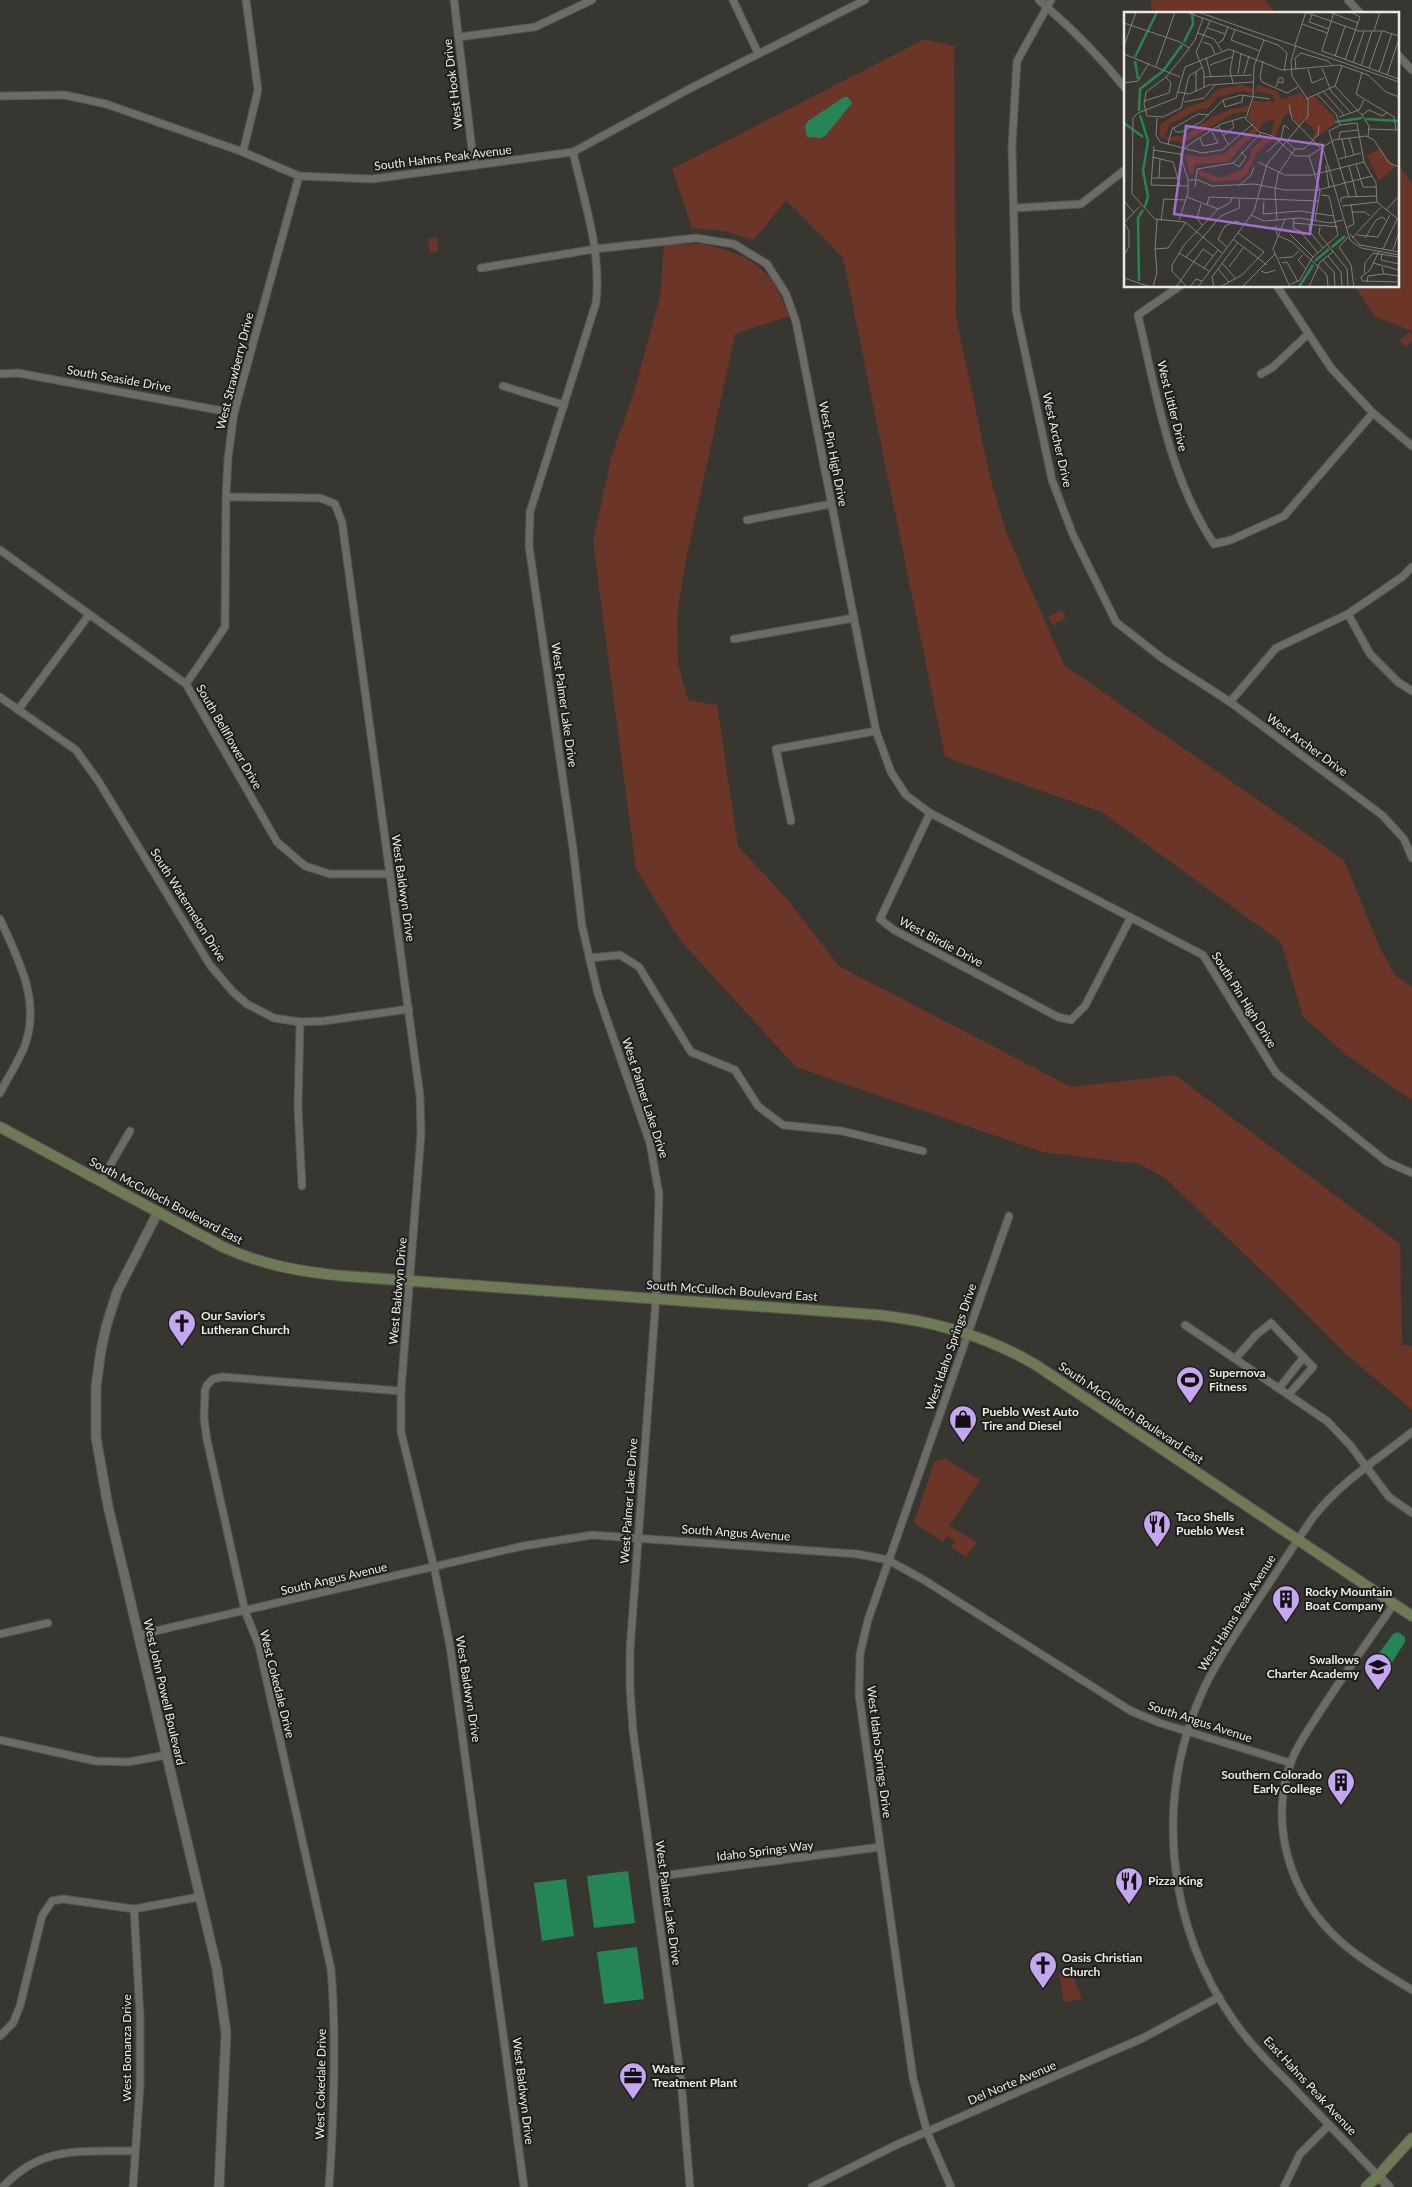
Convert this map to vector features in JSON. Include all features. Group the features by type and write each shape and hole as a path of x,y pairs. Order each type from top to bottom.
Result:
{"main road":[{"name":"South McCulloch Boulevard East","path":"0,1127 223,1247 273,1265 315,1273 902,1318 937,1324 968,1333 1001,1346 1036,1365 1412,1616"},
{"path":"1366,2187 1412,2138"}],"street":[{"path":"243,152 258,90 246,0"},
{"name":"West Hook Drive","path":"454,0 474,166"},
{"path":"732,0 758,53"},
{"name":"South Hahns Peak Avenue","path":"0,96 65,95 106,104 243,152 298,176 372,179 574,152 758,53 865,0"},
{"path":"1039,0 1049,3 1101,57 1124,86"},
{"path":"1348,0 1359,12"},
{"path":"459,37 535,26 588,1"},
{"name":"West Archer Drive","path":"1049,3 1017,61 1012,146 1016,310 1052,480 1073,535 1116,622 1162,658 1230,702 1382,815 1404,839 1412,858"},
{"path":"1400,57 1412,70"},
{"name":"West Palmer Lake Drive","path":"574,152 595,249 598,283 596,303 530,512 529,546 588,958 598,994 646,1130 656,1166 659,1194 660,1219 656,1298 630,1650 630,1687 633,1731 681,2079 690,2187"},
{"path":"1015,208 1082,204 1124,171"},
{"name":"West Strawberry Drive","path":"186,684 225,627 226,497 228,458 234,413 298,176"},
{"name":"West Pin High Drive","path":"481,268 595,249 696,238 734,244 767,264 786,294 796,322 876,731 891,772 906,794 930,813"},
{"name":"West Littler Drive","path":"1177,288 1138,315 1169,448 1202,526 1214,544 1231,540 1284,516 1373,414"},
{"path":"1278,288 1331,368 1373,414 1412,446"},
{"path":"1261,374 1272,367 1308,335"},
{"name":"South Seaside Drive","path":"0,374 18,373 234,413"},
{"path":"503,386 564,405"},
{"name":"West Baldwyn Drive","path":"226,497 320,498 335,504 342,522 409,1009 421,1120 401,1391 402,1432 434,1568 458,1698 524,2187"},
{"path":"747,520 831,504"},
{"name":"South Bellflower Drive","path":"0,550 186,684 278,842 305,866 330,874 389,874"},
{"path":"1230,702 1276,648 1348,614 1402,578 1412,567"},
{"path":"1348,614 1370,654 1398,682 1412,691"},
{"path":"18,710 88,615"},
{"path":"734,639 854,618"},
{"name":"South Watermelon Drive","path":"0,697 76,750 99,782 210,965 240,998 260,1012 274,1018 300,1022 324,1021 409,1009"},
{"path":"791,821 776,749 876,731"},
{"name":"South Pin High Drive","path":"930,813 1130,919 1203,955 1276,1073 1388,1162 1412,1173"},
{"name":"West Birdie Drive","path":"930,813 880,919 894,930 1058,1017 1072,1020 1085,1006 1130,919"},
{"path":"0,919 21,966 32,1004 25,1044 0,1093"},
{"path":"588,958 620,955 639,967 691,1052 735,1070 758,1106 783,1124 842,1131 923,1151"},
{"path":"300,1022 298,1107 302,1186"},
{"path":"101,1181 130,1130"},
{"name":"West John Powell Boulevard","path":"158,1212 126,1272 112,1306 101,1350 96,1387 96,1437 100,1468 138,1636 217,1969 226,2033 219,2187"},
{"name":"West Idaho Springs Drive","path":"951,2187 927,2132 913,2078 859,1695 858,1669 868,1620 888,1560 1009,1216"},
{"path":"1236,1358 1256,1334 1271,1324 1313,1366 1289,1394"},
{"path":"1185,1325 1289,1394 1335,1428 1389,1497 1412,1513"},
{"path":"1280,1388 1304,1357"},
{"name":"West Cokedale Drive","path":"330,2187 334,2001 331,1969 259,1646 245,1612 210,1462 204,1418 207,1385 217,1377 401,1391"},
{"name":"West Hahns Peak Avenue","path":"1219,1997 1204,1969 1190,1934 1176,1877 1173,1840 1174,1802 1178,1769 1187,1731 1200,1696 1214,1668 1314,1516 1333,1494 1366,1466 1412,1432"},
{"name":"South Angus Avenue","path":"138,1636 523,1546 592,1535 857,1554 888,1560 950,1595 1131,1711 1160,1723 1291,1763"},
{"path":"1394,1604 1300,1744 1291,1763 1284,1793 1282,1820 1287,1853 1296,1883 1316,1916 1341,1942 1412,1990"},
{"path":"0,1634 48,1623"},
{"path":"0,1740 95,1761 128,1762 166,1755"},
{"name":"Idaho Springs Way","path":"653,1877 880,1847"},
{"path":"0,2036 13,2023 20,2006 42,1916 52,1901 63,1899 134,1909 199,1897"},
{"name":"West Bonanza Drive","path":"133,2187 140,2085 140,2016 134,1909"},
{"name":"East Hahns Peak Avenue","path":"1219,1997 1255,2047 1389,2187"},
{"name":"Del Norte Avenue","path":"812,2187 862,2160 1112,2053 1219,1997"},
{"path":"1284,2187 1300,2154 1329,2125"},
{"path":"2,2187 17,2171 37,2159 61,2154 134,2151"}],"shaded area":[{"path":"1151,0 1265,0 1274,12 1152,12"},
{"path":"925,39 954,46 956,317 990,477 1006,532 1064,665 1344,860 1380,948 1395,975 1412,987 1412,1100 1348,1056 1303,1017 1281,942 1102,812 945,757 843,258 786,200 754,240 724,231 692,228 672,169"},
{"path":"844,97 848,97 852,103 826,135 821,138 807,137 805,126 808,121"},
{"path":"1400,166 1412,184 1412,331 1374,316 1356,288 1400,288"},
{"path":"437,237 438,251 430,252 428,239"},
{"path":"701,244 740,255 757,266 775,285 789,316 735,334 684,570 677,617 678,664 688,700 717,705 738,846 787,899 839,966 1071,1087 1175,1075 1400,1244 1402,1345 1412,1346 1412,1410 1345,1353 1165,1178 1139,1164 1043,1152 796,1067 680,940 636,869 593,542 611,458 634,392 660,297 664,245"},
{"path":"1409,332 1412,335 1412,341 1405,347 1400,341"},
{"path":"1062,610 1066,618 1052,625 1048,617"},
{"path":"945,1459 980,1480 949,1526 977,1542 966,1557 951,1547 955,1541 947,1536 943,1542 914,1523 934,1462"},
{"path":"1398,1632 1405,1637 1405,1642 1389,1667 1380,1669 1375,1665 1374,1660 1393,1634"},
{"path":"628,1871 635,1923 594,1928 587,1876"},
{"path":"566,1879 574,1936 542,1941 534,1883"},
{"path":"637,1947 644,1999 604,2004 597,1952"},
{"path":"1071,1971 1082,1999 1064,2002 1059,1973"}],"place":[{"name":"Our Savior's Lutheran Church","path":"182,1347"},
{"name":"Supernova Fitness","path":"1190,1404"},
{"name":"Pueblo West Auto Tire and Diesel","path":"963,1443"},
{"name":"Taco Shells Pueblo West","path":"1157,1548"},
{"name":"Rocky Mountain Boat Company","path":"1286,1623"},
{"name":"Swallows Charter Academy","path":"1378,1691"},
{"name":"Southern Colorado Early College","path":"1341,1806"},
{"name":"Pizza King","path":"1129,1905"},
{"name":"Oasis Christian Church","path":"1043,1989"},
{"name":"Water Treatment Plant","path":"633,2100"}]}
